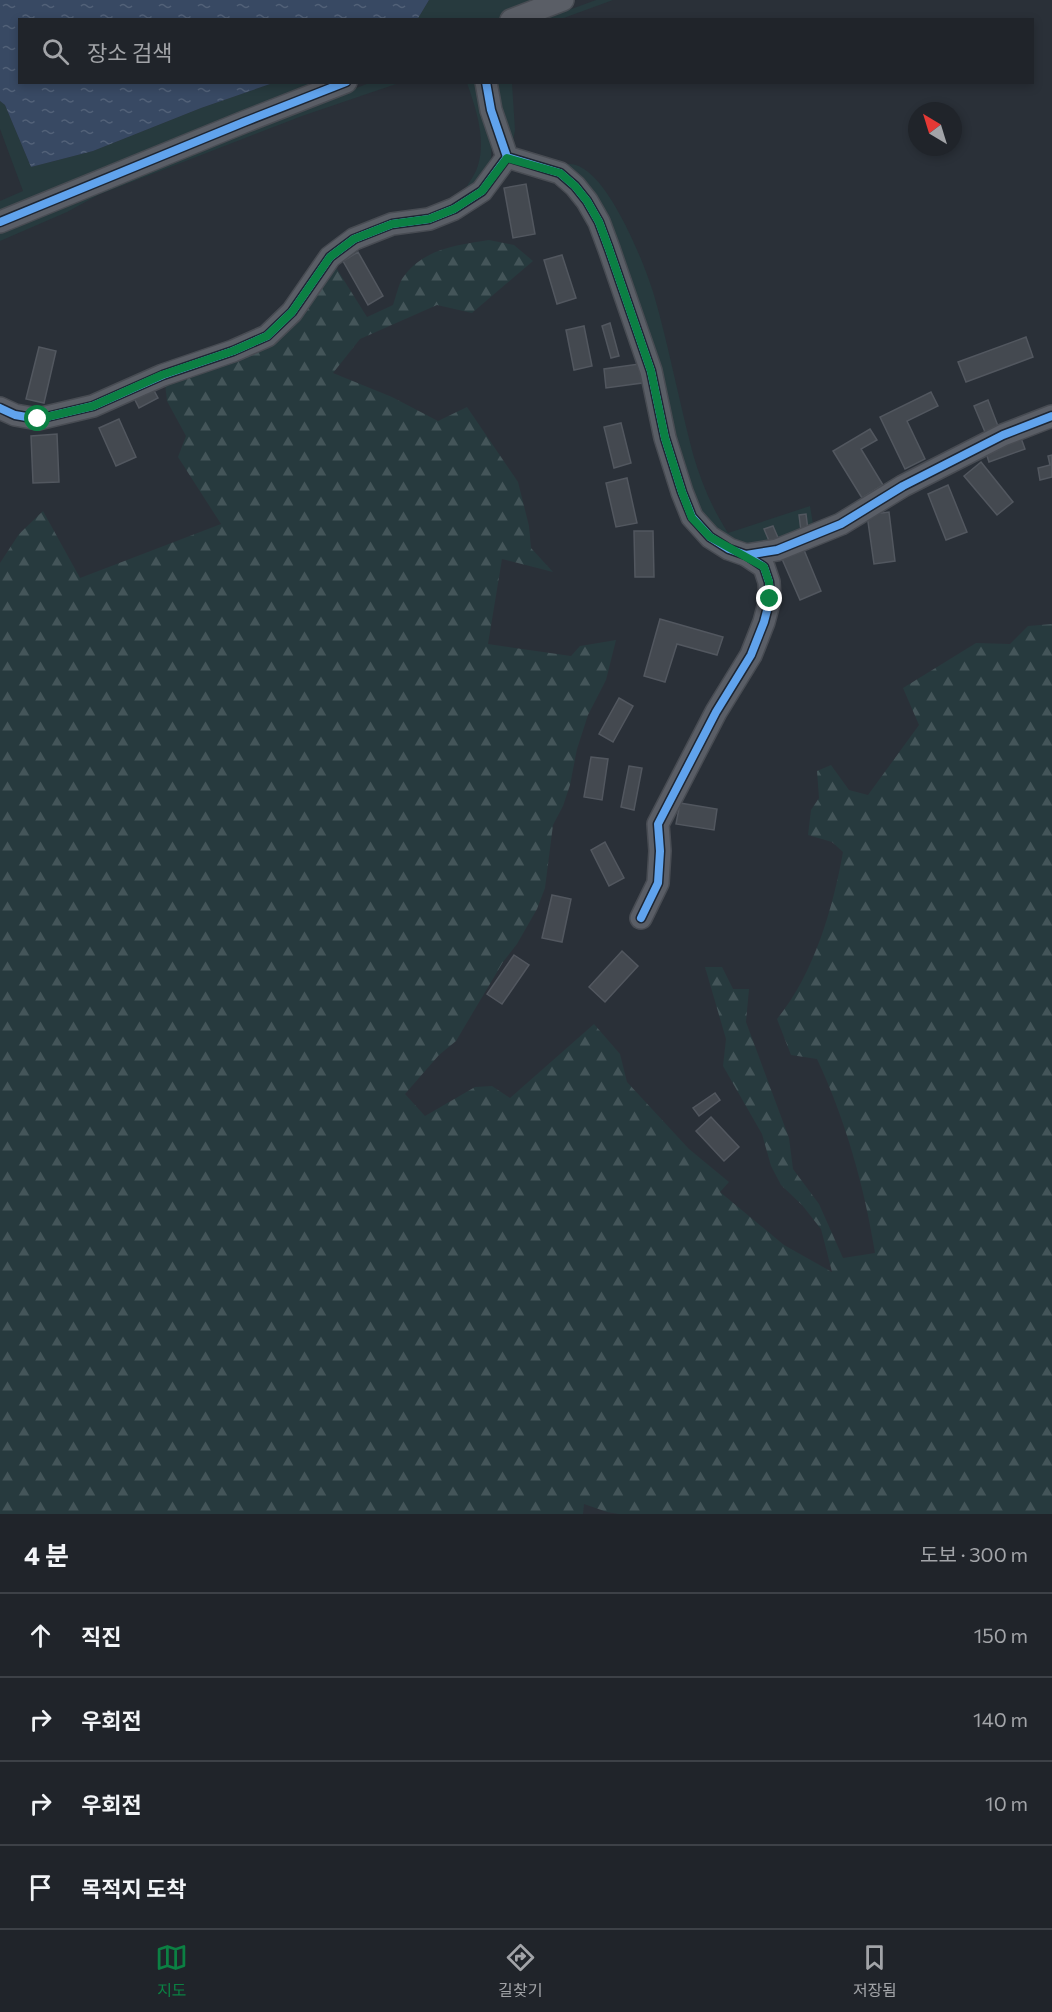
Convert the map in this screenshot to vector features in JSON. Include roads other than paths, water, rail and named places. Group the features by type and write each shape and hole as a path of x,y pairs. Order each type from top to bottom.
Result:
{"street":[{"path":"516,18 563,0"},
{"path":"0,222 341,84"},
{"path":"486,84 491,110 507,158"},
{"path":"0,408 15,415 38,419 93,406 162,375 233,351 267,336 292,312 330,257 354,239 392,224 429,219 454,209 482,191 507,158"},
{"path":"507,158 560,173 587,201 599,222 651,371 665,438 692,518 710,537 764,567 769,582 770,599 751,655 716,712 658,824 660,851 658,884 641,918"},
{"path":"746,555 777,550 841,524 903,486 1003,435 1052,416"}],"water":[{"path":"0,0 429,0 418,18 18,18 18,84 270,84 201,108 93,151 31,167 5,105 0,101"}]}
